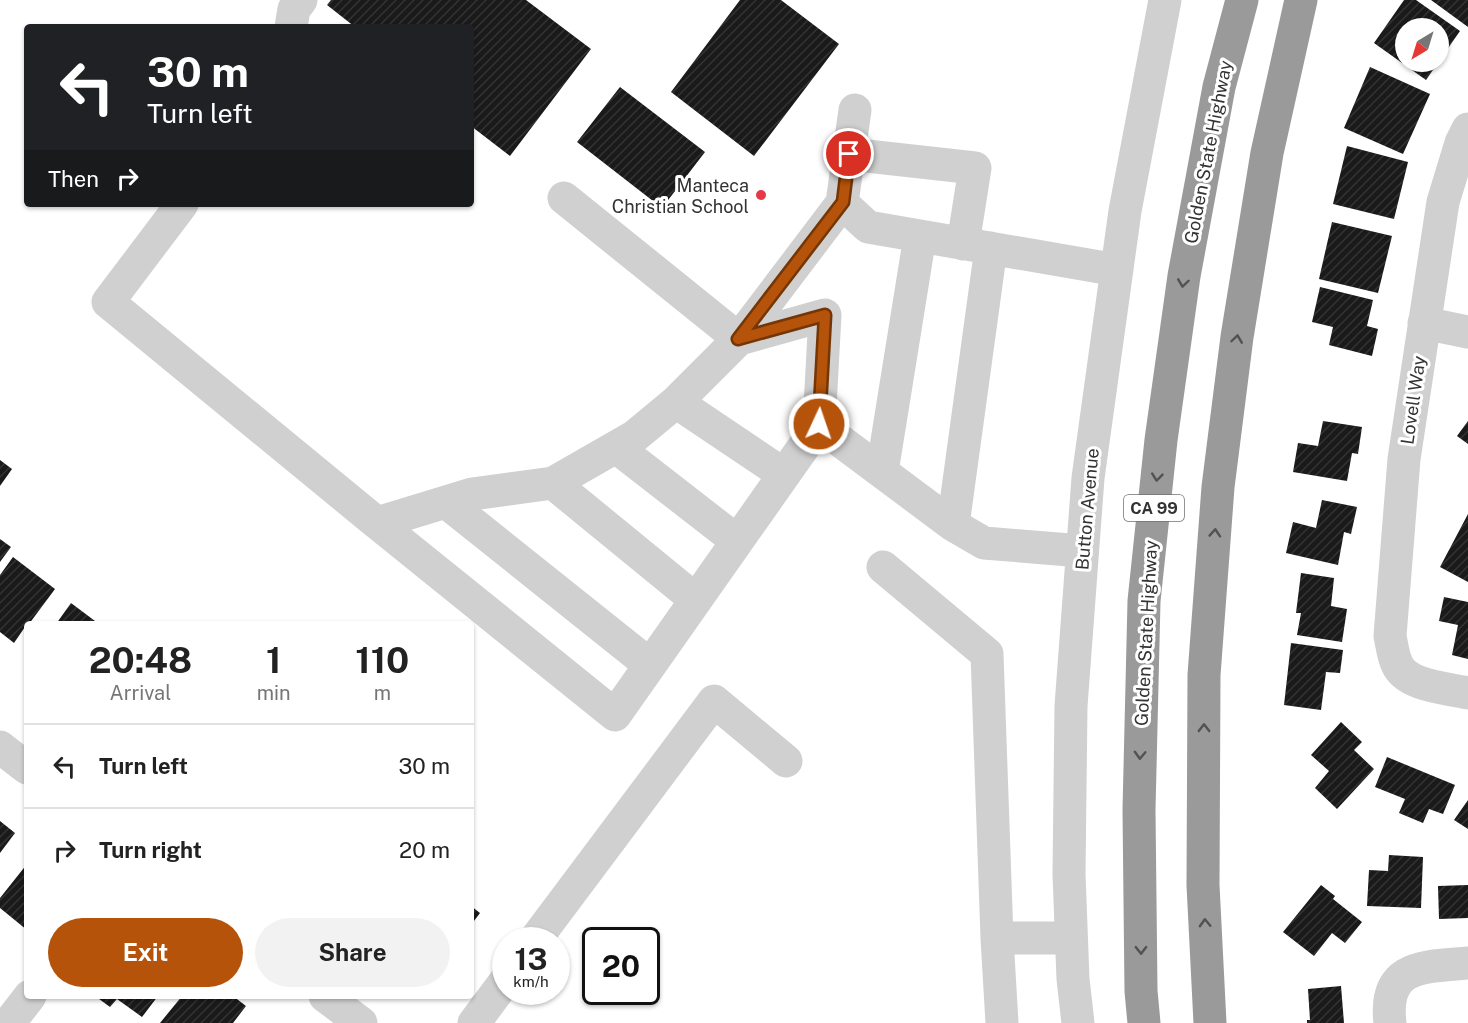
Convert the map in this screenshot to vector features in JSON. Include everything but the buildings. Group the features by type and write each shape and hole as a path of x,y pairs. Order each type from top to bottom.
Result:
{"highway":[{"name":"Golden State Highway","path":"1144,1023 1141,991 1138,810 1144,602 1161,440 1184,276 1219,87 1242,0"},
{"path":"1210,1023 1203,885 1204,675 1218,487 1237,337 1267,153 1301,0"}],"street":[{"path":"292,24 294,9 301,0"},
{"name":"Button Avenue","path":"1078,1023 1071,938 1069,873 1071,706 1088,478 1129,191 1165,0"},
{"path":"377,523 472,494 553,483 635,436 676,402 738,339 843,202 855,110"},
{"name":"Lovell Way","path":"1468,129 1461,143 1443,202 1424,323 1404,459 1390,636 1397,665 1403,673 1418,682 1468,693"},
{"path":"849,154 975,168 977,246 953,525"},
{"path":"564,198 738,339"},
{"path":"843,202 868,227 1117,270"},
{"path":"181,207 108,302 615,715 819,424 825,315 738,339"},
{"path":"882,472 920,236"},
{"path":"1424,323 1468,332"},
{"path":"676,402 783,474"},
{"path":"819,424 953,525 984,543 1082,551"},
{"path":"616,447 737,541"},
{"path":"553,483 696,600"},
{"path":"446,502 650,665"},
{"path":"883,567 987,654 1002,1023"},
{"path":"545,927 714,701 786,761"},
{"path":"0,747 24,766"},
{"path":"997,938 1071,938"},
{"path":"1390,1023 1390,995 1396,981 1420,967 1468,963"},
{"path":"9,1023 28,999"},
{"path":"329,999 361,1023"},
{"path":"479,1021 492,1001"}],"place":[{"name":"Manteca Christian School","path":"761,195"}],"route":[{"path":"819,424 825,315 738,339 843,202 849,154"}]}
